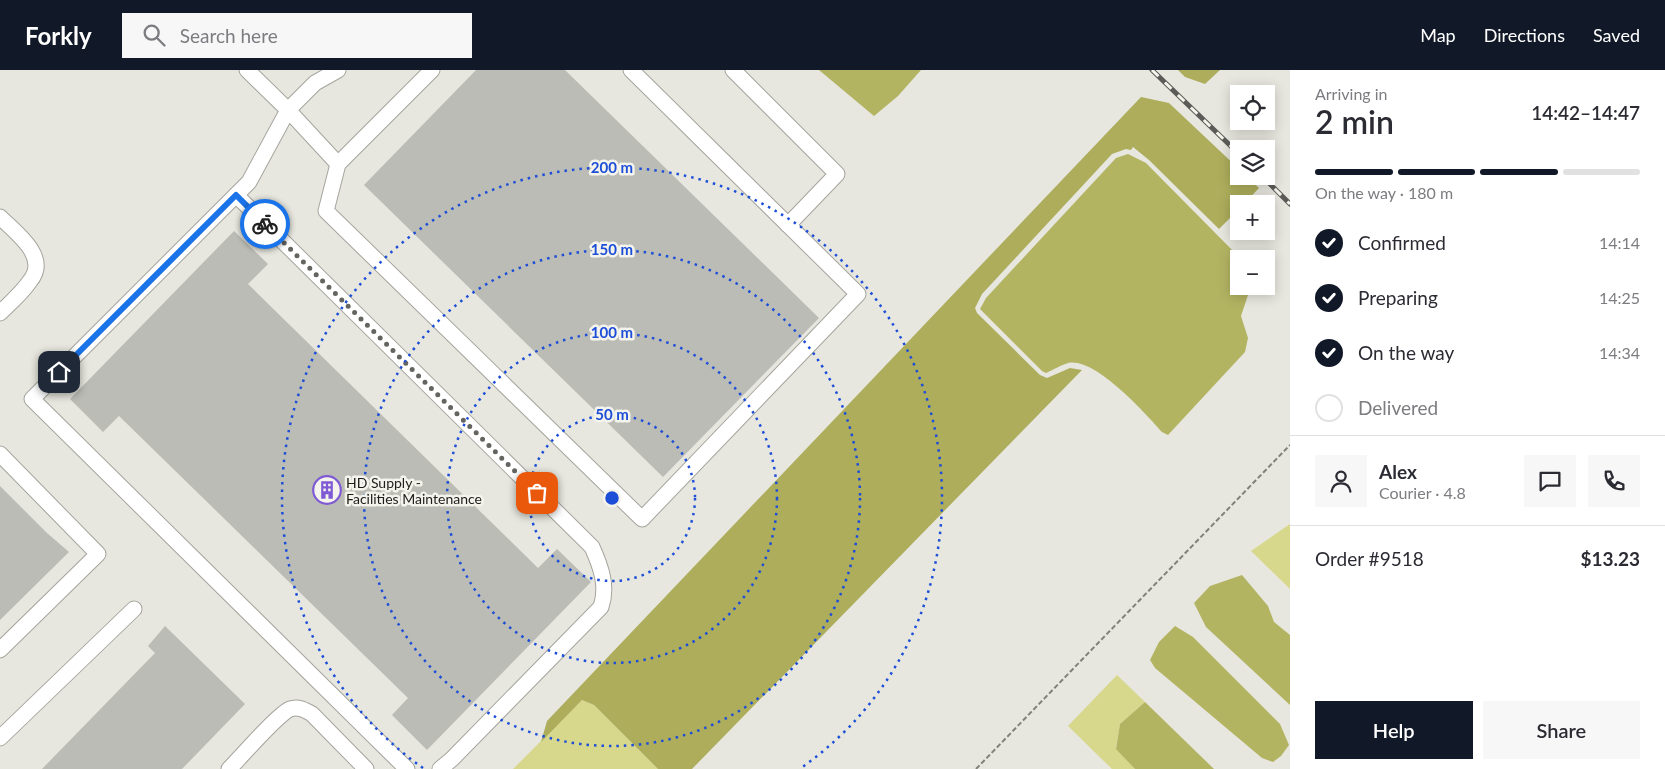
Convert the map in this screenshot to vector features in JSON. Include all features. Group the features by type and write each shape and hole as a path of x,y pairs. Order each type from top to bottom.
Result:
{"street":[{"path":"247,70 338,164"},
{"path":"432,70 338,164 326,210 642,519 858,294 631,70"},
{"path":"733,70 837,174 788,225"},
{"path":"334,71 316,83 289,113 249,182 32,399 407,769"},
{"path":"236,195 592,547 602,572 605,588 601,607 440,769"},
{"path":"0,217 32,251 37,260 37,268 32,280 0,313"},
{"path":"0,454 98,554 0,650"},
{"path":"0,738 134,609"},
{"path":"229,769 280,716 291,709 304,709 312,714 366,769"}],"path":[{"path":"976,769 1290,445"}],"green space":[{"path":"1290,524 1290,589 1251,551"},
{"path":"1117,675 1145,702 1120,724 1116,748 1135,769 1112,769 1068,726"},
{"path":"582,700 594,705 658,769 513,769"}],"shaded area":[{"path":"819,70 921,70 898,96 874,116"},
{"path":"1178,70 1220,70 1205,84 1185,77"},
{"path":"1141,97 1169,103 1230,161 1230,185 1256,185 1259,188 1252,195 1230,195 1230,218 1219,229 1149,160 1133,147 1131,150 1126,149 1112,154 982,294 975,308 977,313 1040,375 1047,378 1070,368 1082,370 692,769 658,769 594,705 582,700 541,742 547,721"},
{"path":"1128,154 1146,163 1232,250 1230,250 1230,295 1248,295 1241,316 1248,338 1245,352 1168,435 1162,432 1119,388 1092,369 1079,363 1068,363 1046,373 1042,371 980,309 986,298 1116,158"},
{"path":"1242,575 1268,606 1274,622 1290,635 1290,705 1206,627 1194,603 1210,586"},
{"path":"1175,626 1193,637 1280,724 1289,745 1281,756 1273,762 1262,758 1155,668 1150,660 1159,642"},
{"path":"1145,702 1214,769 1135,769 1116,749 1120,724"}],"building":[{"path":"476,70 565,70 819,318 663,477 364,185"},
{"name":"HD Supply - Facilities Maintenance","path":"234,231 268,264 248,284 538,568 557,549 591,582 427,750 392,715 408,698 119,416 103,432 70,399"},
{"path":"0,486 69,552 0,620"},
{"path":"165,626 245,704 182,769 42,769 155,653 148,646"}],"railway":[{"path":"1152,70 1230,145"},
{"path":"1271,185 1290,204"}],"way so far":[{"path":"265,224 537,493"}],"place":[{"name":"HD Supply - Facilities Maintenance","path":"327,490"}],"route":[{"path":"59,372 236,195 265,224"}]}
